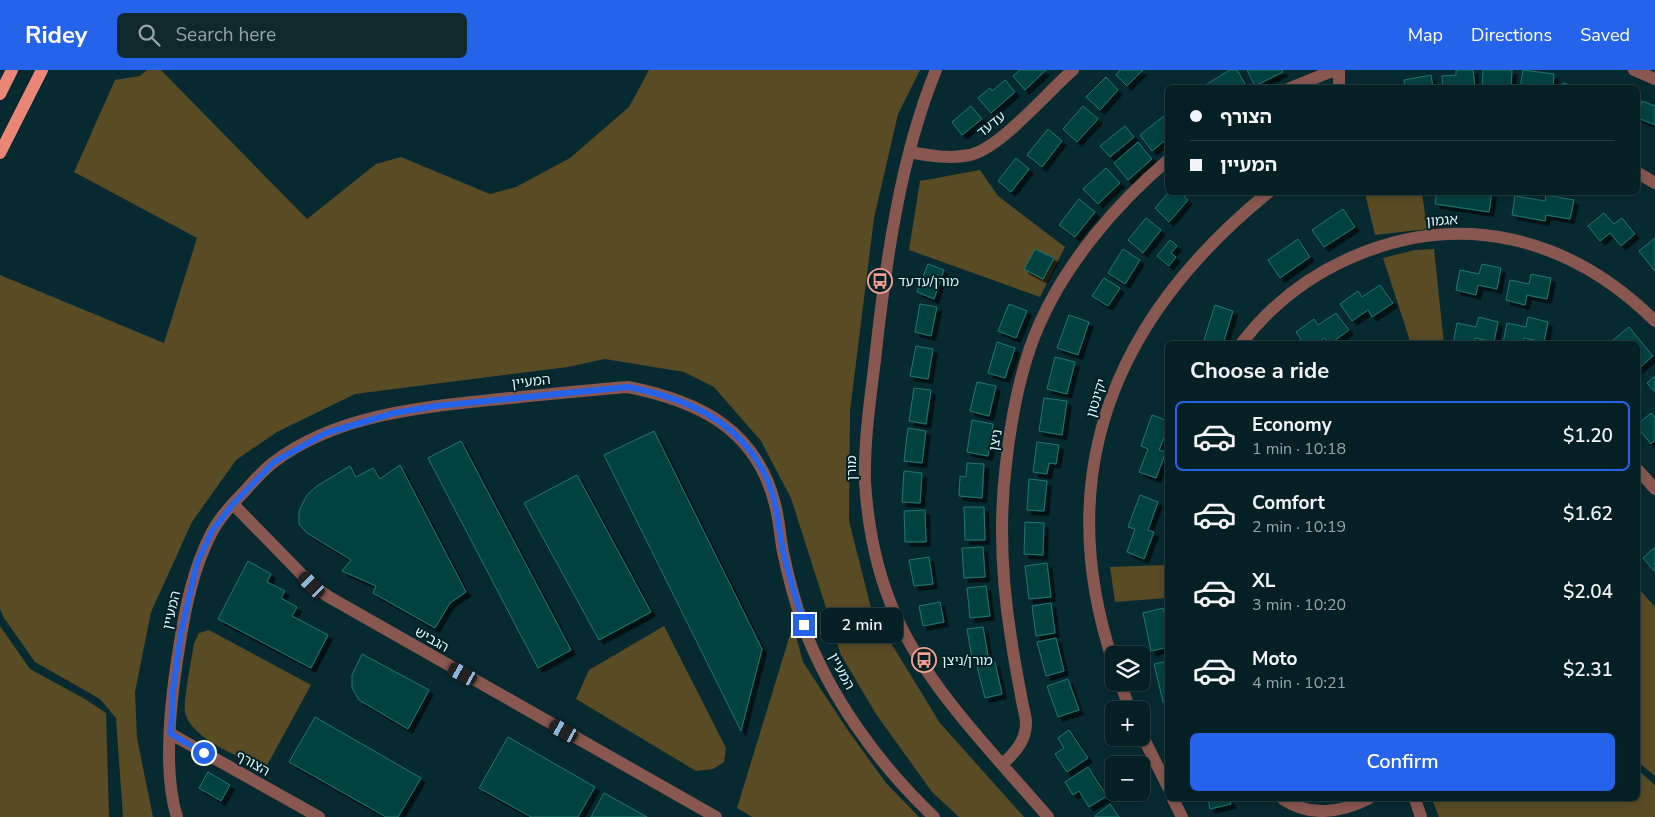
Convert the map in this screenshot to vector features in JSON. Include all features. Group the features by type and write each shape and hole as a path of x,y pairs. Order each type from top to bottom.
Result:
{"main road":[{"path":"0,94 12,70"},
{"path":"0,153 42,70"}],"street":[{"name":"מורן","path":"936,70 922,102 910,152 882,297 866,433 865,481 873,549 886,590 912,646 940,689 1048,817"},
{"name":"עדעד","path":"910,152 956,157 973,154 989,146 1004,135 1073,70"},
{"path":"1298,85 1335,70"},
{"path":"1339,70 1339,85"},
{"path":"1634,70 1655,79"},
{"name":"ניצן","path":"1003,764 1019,748 1024,739 1026,722 1010,636 1004,580 1003,519 1005,466 1025,365 1038,326 1064,280 1093,238 1123,202 1165,163"},
{"path":"1640,174 1655,183"},
{"name":"יקינטון","path":"1109,646 1095,598 1090,564 1089,528 1094,470 1107,411 1119,376 1134,345 1179,279 1234,220 1265,195"},
{"name":"אגמון","path":"1244,341 1271,309 1297,288 1328,268 1400,240 1431,234 1466,233 1496,237 1535,246 1572,260 1600,276 1632,299 1655,321"},
{"name":"המעיין","path":"177,817 171,790 173,690 181,633 197,563 212,531 233,504 274,462 301,445 326,433 394,413 436,406 628,387 658,393 685,402 710,414 732,429 752,453 762,469 775,504 784,554 804,625 821,663 843,704 869,742 901,783 934,817"},
{"path":"1640,472 1655,489"},
{"name":"הגביש","path":"233,504 312,585 716,817"},
{"name":"הצורף","path":"171,734 320,817"},
{"path":"1148,746 1165,781"},
{"path":"1174,801 1182,817"},
{"path":"1286,801 1294,807 1328,813 1351,807 1364,801"},
{"path":"1416,801 1421,817"}],"shaded area":[{"path":"147,70 161,70 307,219 376,164 401,157 490,194 516,187 570,158 629,107 649,70 920,70 898,114 874,218 850,411 849,521 872,612 940,723 1024,817 959,817 932,792 876,714 841,655 791,498 761,441 714,387 684,372 605,359 568,367 355,394 277,432 236,460 192,522 151,612 135,692 137,738 153,817 123,817 116,718 100,699 35,662 4,618 0,609 0,275 164,343 197,238 74,172 115,80 140,76"},
{"path":"980,170 998,196 1065,247 1040,297 909,250 920,181"},
{"path":"1365,195 1422,195 1427,229 1375,235"},
{"path":"1434,249 1444,341 1410,341 1383,258 1415,250"},
{"path":"1165,565 1165,598 1115,602 1110,567"},
{"path":"1640,590 1655,607 1655,776 1640,764"},
{"path":"793,625 803,662 847,729 886,783 919,817 752,817 737,808"},
{"path":"0,626 30,669 85,699 106,713 109,817 0,817"},
{"path":"664,626 726,748 724,762 713,769 696,771 576,699 589,670"},
{"path":"209,630 311,685 265,769 207,739 189,722 185,712 186,689 194,643 199,633"},
{"path":"1640,772 1655,785 1655,817 1439,817 1433,801 1640,801"}],"building":[{"path":"1020,70 1046,70 1025,90 1013,76"},
{"path":"1120,70 1143,70 1127,86 1116,75"},
{"path":"1230,70 1237,70 1246,85 1208,85"},
{"path":"1247,70 1282,70 1283,72 1257,85 1254,85"},
{"path":"1456,70 1473,70 1475,85 1443,85 1442,76 1456,75"},
{"path":"1483,70 1512,70 1511,85 1482,85"},
{"path":"1523,70 1554,74 1553,85 1520,85"},
{"path":"1431,75 1433,85 1405,85 1404,80"},
{"path":"1106,77 1118,90 1100,110 1086,97"},
{"path":"1005,80 1015,92 991,113 978,98 990,88 992,91"},
{"path":"1642,101 1655,106 1655,125 1640,119"},
{"path":"971,106 982,119 962,135 952,122"},
{"path":"1083,106 1098,119 1077,142 1063,129"},
{"path":"1165,117 1165,140 1152,151 1140,135"},
{"path":"1125,126 1134,137 1110,157 1100,146"},
{"path":"1048,129 1062,141 1042,167 1027,155"},
{"path":"1138,142 1152,159 1128,180 1114,163"},
{"path":"1016,158 1029,169 1011,192 998,181"},
{"path":"1106,168 1120,183 1098,204 1083,189"},
{"path":"1166,195 1183,195 1188,200 1169,222 1155,208"},
{"path":"1436,195 1492,195 1489,212 1435,204"},
{"path":"1546,195 1574,200 1570,219 1546,215 1545,221 1512,215 1515,196 1545,201"},
{"path":"1079,199 1095,212 1075,237 1059,225"},
{"path":"1343,209 1355,227 1324,247 1312,230"},
{"path":"1604,213 1614,224 1622,218 1635,234 1621,246 1610,233 1600,241 1588,226"},
{"path":"1146,218 1161,230 1143,253 1128,240"},
{"path":"1655,238 1655,271 1639,251"},
{"path":"1298,239 1310,257 1280,278 1268,260"},
{"path":"1170,240 1177,246 1171,253 1176,257 1169,266 1157,256"},
{"path":"1035,249 1054,258 1043,279 1024,269"},
{"path":"1123,249 1140,260 1125,284 1108,273"},
{"path":"928,264 944,270 934,299 917,292"},
{"path":"1482,264 1501,268 1497,289 1478,285 1476,295 1456,290 1460,270 1479,274"},
{"path":"1531,274 1551,278 1547,299 1527,295 1525,305 1506,300 1510,280 1529,284"},
{"path":"1104,278 1120,288 1108,306 1092,296"},
{"path":"1380,285 1393,303 1372,317 1368,310 1352,321 1340,304 1358,291 1362,297"},
{"path":"920,304 937,307 931,336 915,332"},
{"path":"1009,304 1027,311 1016,338 998,331"},
{"path":"1215,305 1233,311 1224,341 1204,340"},
{"path":"1336,313 1349,330 1334,341 1327,341 1324,338 1320,341 1302,341 1296,332 1314,319 1318,325"},
{"path":"1069,315 1089,322 1078,355 1057,348"},
{"path":"1479,317 1498,322 1494,341 1475,338 1474,341 1454,341 1457,323 1476,327"},
{"path":"1528,317 1548,322 1544,341 1524,338 1524,341 1503,341 1507,323 1526,327"},
{"path":"1629,327 1653,356 1640,367 1640,341 1613,340"},
{"path":"997,342 1015,348 1005,378 988,373"},
{"path":"916,346 933,349 928,379 910,376"},
{"path":"1055,357 1075,362 1067,394 1047,389"},
{"path":"1655,376 1655,392 1647,383"},
{"path":"977,382 996,386 989,416 970,411"},
{"path":"914,388 931,390 926,424 909,421"},
{"path":"1044,398 1067,401 1062,435 1039,431"},
{"path":"1651,413 1655,417 1655,440 1651,444 1640,430 1640,422"},
{"path":"1152,415 1165,420 1165,435 1159,450 1165,452 1165,455 1156,478 1139,472 1148,449 1141,446"},
{"path":"972,420 993,424 988,456 967,452"},
{"path":"908,428 926,431 922,463 904,461"},
{"path":"654,431 762,649 741,731 604,455"},
{"path":"461,441 571,650 538,668 428,458"},
{"path":"1037,442 1059,445 1056,464 1049,463 1047,474 1033,472"},
{"path":"967,463 984,464 982,498 959,496 960,476 966,477"},
{"path":"400,465 466,592 450,603 435,628 373,593 376,586 342,571 351,560 307,533 299,524 299,511 307,495 317,486 350,466 356,477 373,468 380,479"},
{"path":"904,471 922,473 920,503 902,502"},
{"path":"577,475 651,612 599,640 524,503"},
{"path":"1029,479 1047,481 1044,511 1027,510"},
{"path":"1140,495 1158,502 1148,530 1154,532 1144,559 1127,552 1135,529 1128,527"},
{"path":"964,507 984,507 985,540 965,540"},
{"path":"925,510 926,542 905,542 904,511"},
{"path":"1025,522 1044,523 1043,555 1024,554"},
{"path":"983,547 985,577 964,578 962,548"},
{"path":"1655,547 1655,572 1643,558"},
{"path":"929,557 933,584 914,586 909,560"},
{"path":"248,561 271,574 267,582 285,591 281,598 297,607 292,616 328,635 311,668 218,619"},
{"path":"1047,563 1051,597 1029,599 1025,566"},
{"path":"986,586 990,616 970,618 967,588"},
{"path":"940,602 944,622 923,626 919,606"},
{"path":"1051,603 1055,633 1036,636 1032,606"},
{"path":"1163,608 1165,616 1165,648 1151,651 1143,613"},
{"path":"983,627 988,656 972,658 967,629"},
{"path":"1056,638 1064,671 1046,676 1037,642"},
{"path":"362,654 429,690 408,729 359,700 352,688 352,675"},
{"path":"995,662 1002,694 985,698 977,666"},
{"path":"1165,662 1165,702 1163,702 1154,664"},
{"path":"1068,679 1079,710 1058,717 1047,686"},
{"path":"315,717 421,778 398,817 386,817 289,762"},
{"path":"1069,730 1088,758 1067,772 1055,754 1064,748 1058,738"},
{"path":"508,737 595,787 578,817 531,817 479,788"},
{"path":"1088,767 1105,793 1105,797 1089,807 1079,791 1073,795 1065,782"},
{"path":"208,772 230,785 221,801 199,788"},
{"path":"604,793 647,817 591,817"},
{"path":"1208,801 1230,801 1231,804 1210,809"},
{"path":"1110,804 1119,817 1095,817 1095,816"}],"place":[{"name":"מורן/עדעד","path":"880,281"},
{"name":"מורן/ניצן","path":"924,660"}],"route":[{"path":"204,753 171,734 173,690 181,633 197,563 212,531 255,479 274,462 301,445 326,433 394,413 436,406 628,387 658,393 685,402 710,414 732,429 752,453 766,477 775,504 784,554 804,625"}]}
